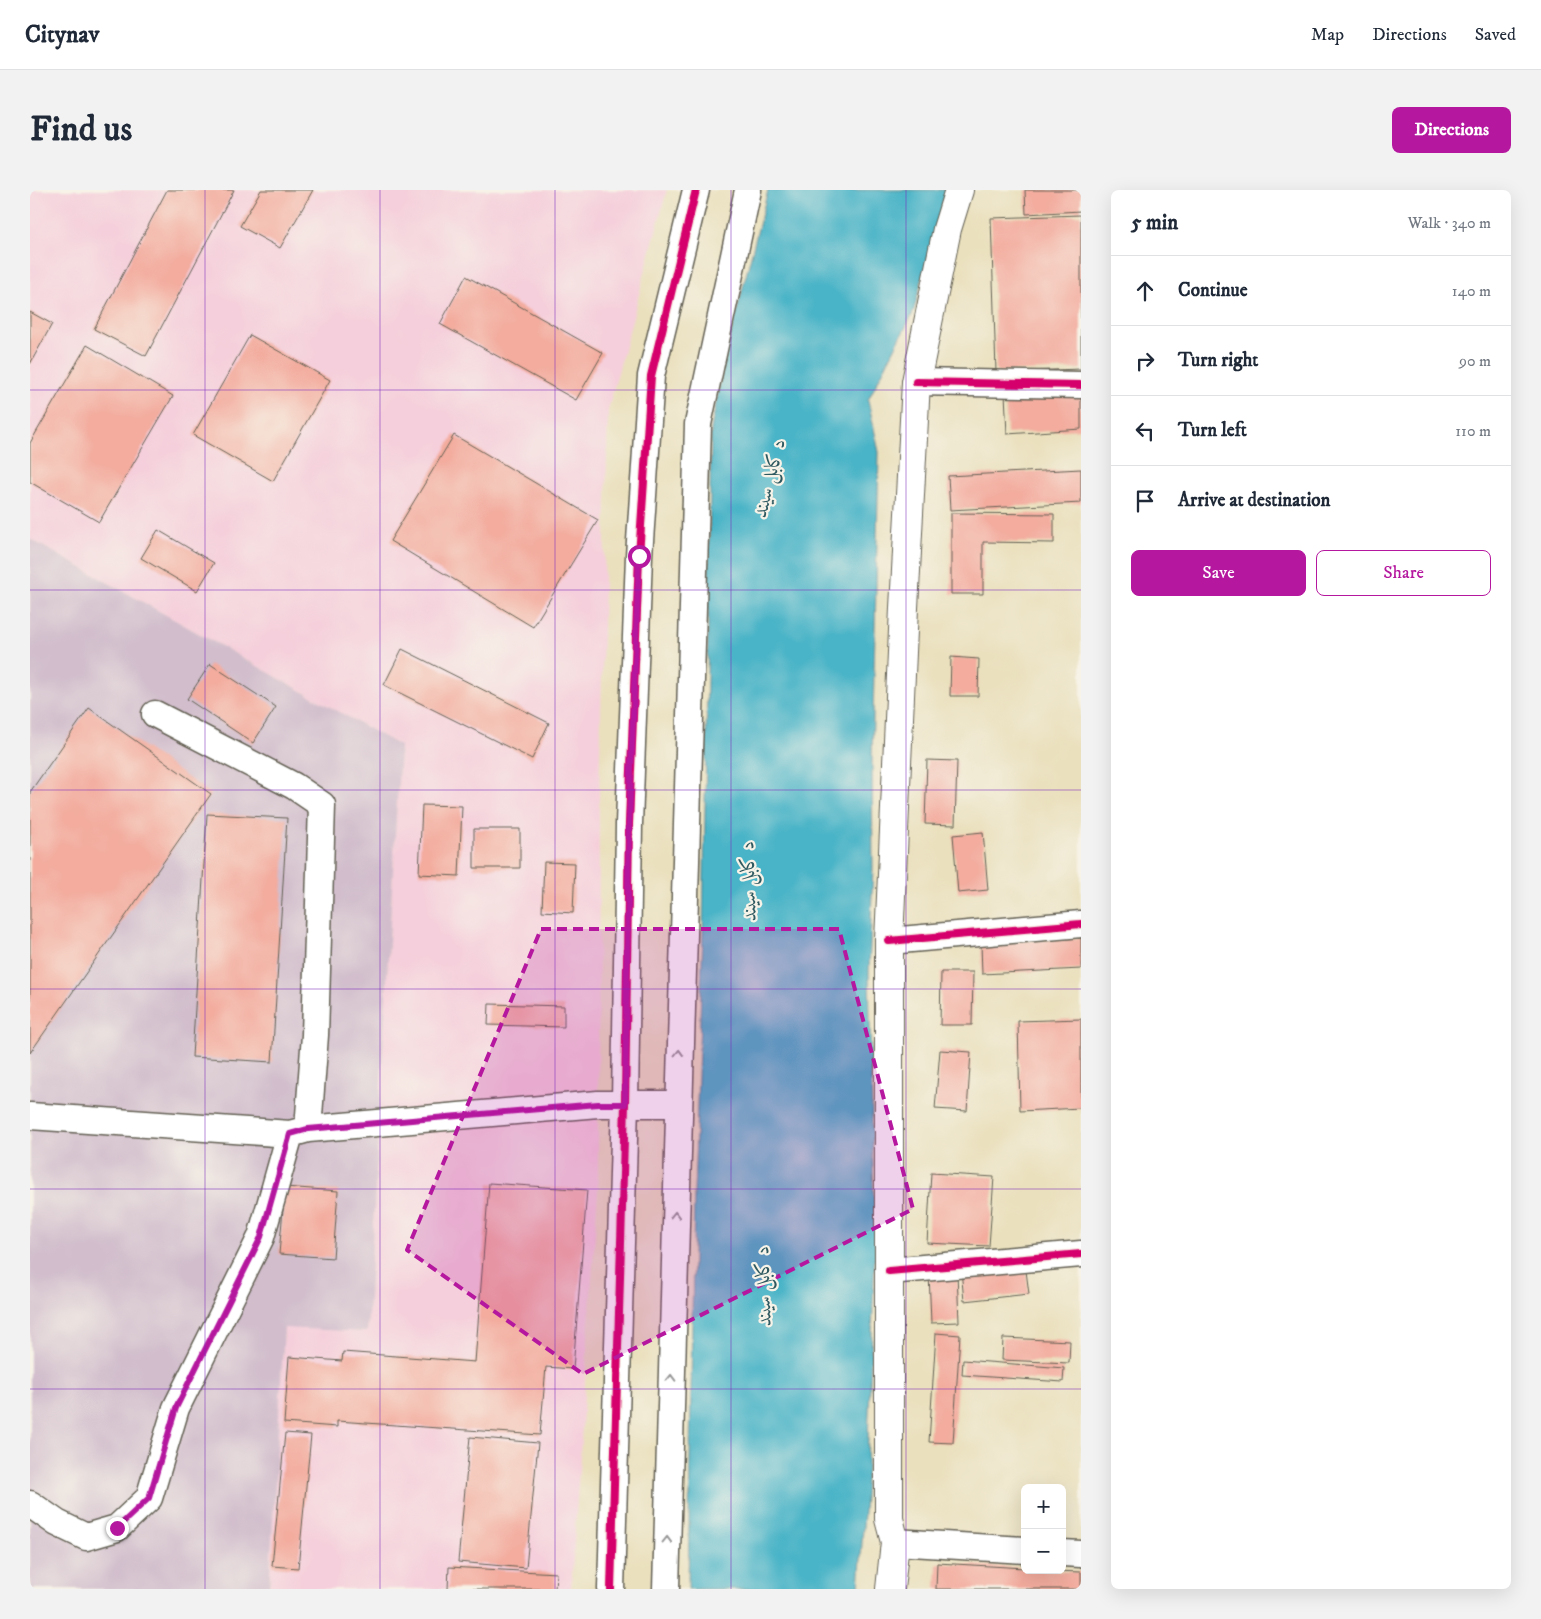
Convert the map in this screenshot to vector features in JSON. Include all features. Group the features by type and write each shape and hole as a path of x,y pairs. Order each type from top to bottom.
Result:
{"main road":[{"path":"890,1589 896,1542 889,1519 889,941 916,382 947,229 959,190"}],"street":[{"path":"611,1589 625,1104 629,824 639,556 651,376 696,190"},
{"path":"666,1589 698,424 748,190"},
{"path":"916,382 1081,385"},
{"path":"30,1504 56,1523 86,1538 117,1528 149,1498 176,1408 261,1237 299,1131 316,1035 322,805 294,786 155,714"},
{"path":"889,941 1081,924"},
{"path":"30,1116 299,1131 598,1104 678,1104"},
{"path":"889,1271 1081,1254"},
{"path":"896,1542 1021,1550"},
{"path":"1066,1553 1081,1554"}],"highlighted area":[{"path":"541,929 839,929 913,1209 583,1374 407,1250"}],"shaded area":[{"path":"30,190 667,190 608,410 599,802 598,1190 571,1589 269,1589 284,1327 367,1332 400,746 30,539"},
{"path":"30,539 400,746 367,1332 284,1328 269,1589 30,1589"}],"water":[{"name":"د کابل سيند","path":"768,190 946,190 913,313 868,400 879,452 872,763 873,868 869,972 875,1253 867,1466 859,1589 688,1589 694,1193 703,932 711,429 725,357"}],"building":[{"path":"167,190 234,190 146,356 94,329"},
{"path":"261,190 313,190 280,248 240,226"},
{"path":"1025,190 1081,190 1081,211 1026,214"},
{"path":"1081,215 1081,369 996,372 991,218"},
{"path":"466,276 603,353 576,400 440,324"},
{"path":"30,312 52,324 30,364"},
{"path":"250,335 330,380 273,481 193,435"},
{"path":"87,345 173,396 99,522 30,482 30,443"},
{"path":"1081,389 1081,429 1007,434 1005,394"},
{"path":"454,435 598,520 533,627 390,541"},
{"path":"1081,469 1081,503 950,510 948,476"},
{"path":"951,513 1054,514 1054,543 983,542 983,594 951,594"},
{"path":"158,530 214,563 197,591 141,558"},
{"path":"402,649 549,723 532,759 384,685"},
{"path":"951,657 979,659 978,696 950,696"},
{"path":"210,664 276,707 253,743 187,699"},
{"path":"89,708 211,794 30,1053 30,792"},
{"path":"927,760 957,761 955,825 925,824"},
{"path":"422,805 462,806 459,876 419,874"},
{"path":"207,814 287,818 272,1062 192,1057"},
{"path":"474,829 520,829 520,868 474,868"},
{"path":"983,832 988,890 958,893 953,835"},
{"path":"544,862 575,863 573,913 542,911"},
{"path":"1081,938 1081,969 982,974 981,944"},
{"path":"941,972 973,972 972,1025 940,1025"},
{"path":"489,1004 564,1006 564,1027 488,1025"},
{"path":"1081,1019 1081,1108 1020,1111 1018,1021"},
{"path":"940,1050 971,1052 967,1111 935,1109"},
{"path":"931,1173 994,1177 989,1246 927,1243"},
{"path":"489,1183 587,1190 573,1369 546,1367 540,1435 337,1421 337,1427 284,1423 289,1357 342,1361 343,1352 475,1362"},
{"path":"285,1187 338,1191 333,1258 279,1254"},
{"path":"1025,1263 1029,1294 964,1301 961,1270"},
{"path":"957,1272 959,1322 931,1323 929,1273"},
{"path":"936,1333 960,1335 953,1443 929,1442"},
{"path":"1003,1338 1070,1341 1069,1363 1002,1360"},
{"path":"963,1360 1064,1368 1063,1382 962,1375"},
{"path":"285,1433 311,1435 298,1568 272,1566"},
{"path":"470,1437 538,1443 526,1568 458,1562"},
{"path":"937,1563 1021,1568 1021,1574 1081,1572 1081,1589 936,1589"},
{"path":"449,1567 556,1573 555,1589 448,1589"}],"cycle path":[{"path":"611,1589 625,1104 629,824 639,556 651,376 696,190"},
{"path":"916,382 1081,385"},
{"path":"889,941 1081,924"},
{"path":"889,1271 1081,1254"}],"route":[{"path":"117,1528 149,1498 176,1408 261,1237 290,1134 308,1129 598,1104 625,1104 629,824 639,556"}]}
